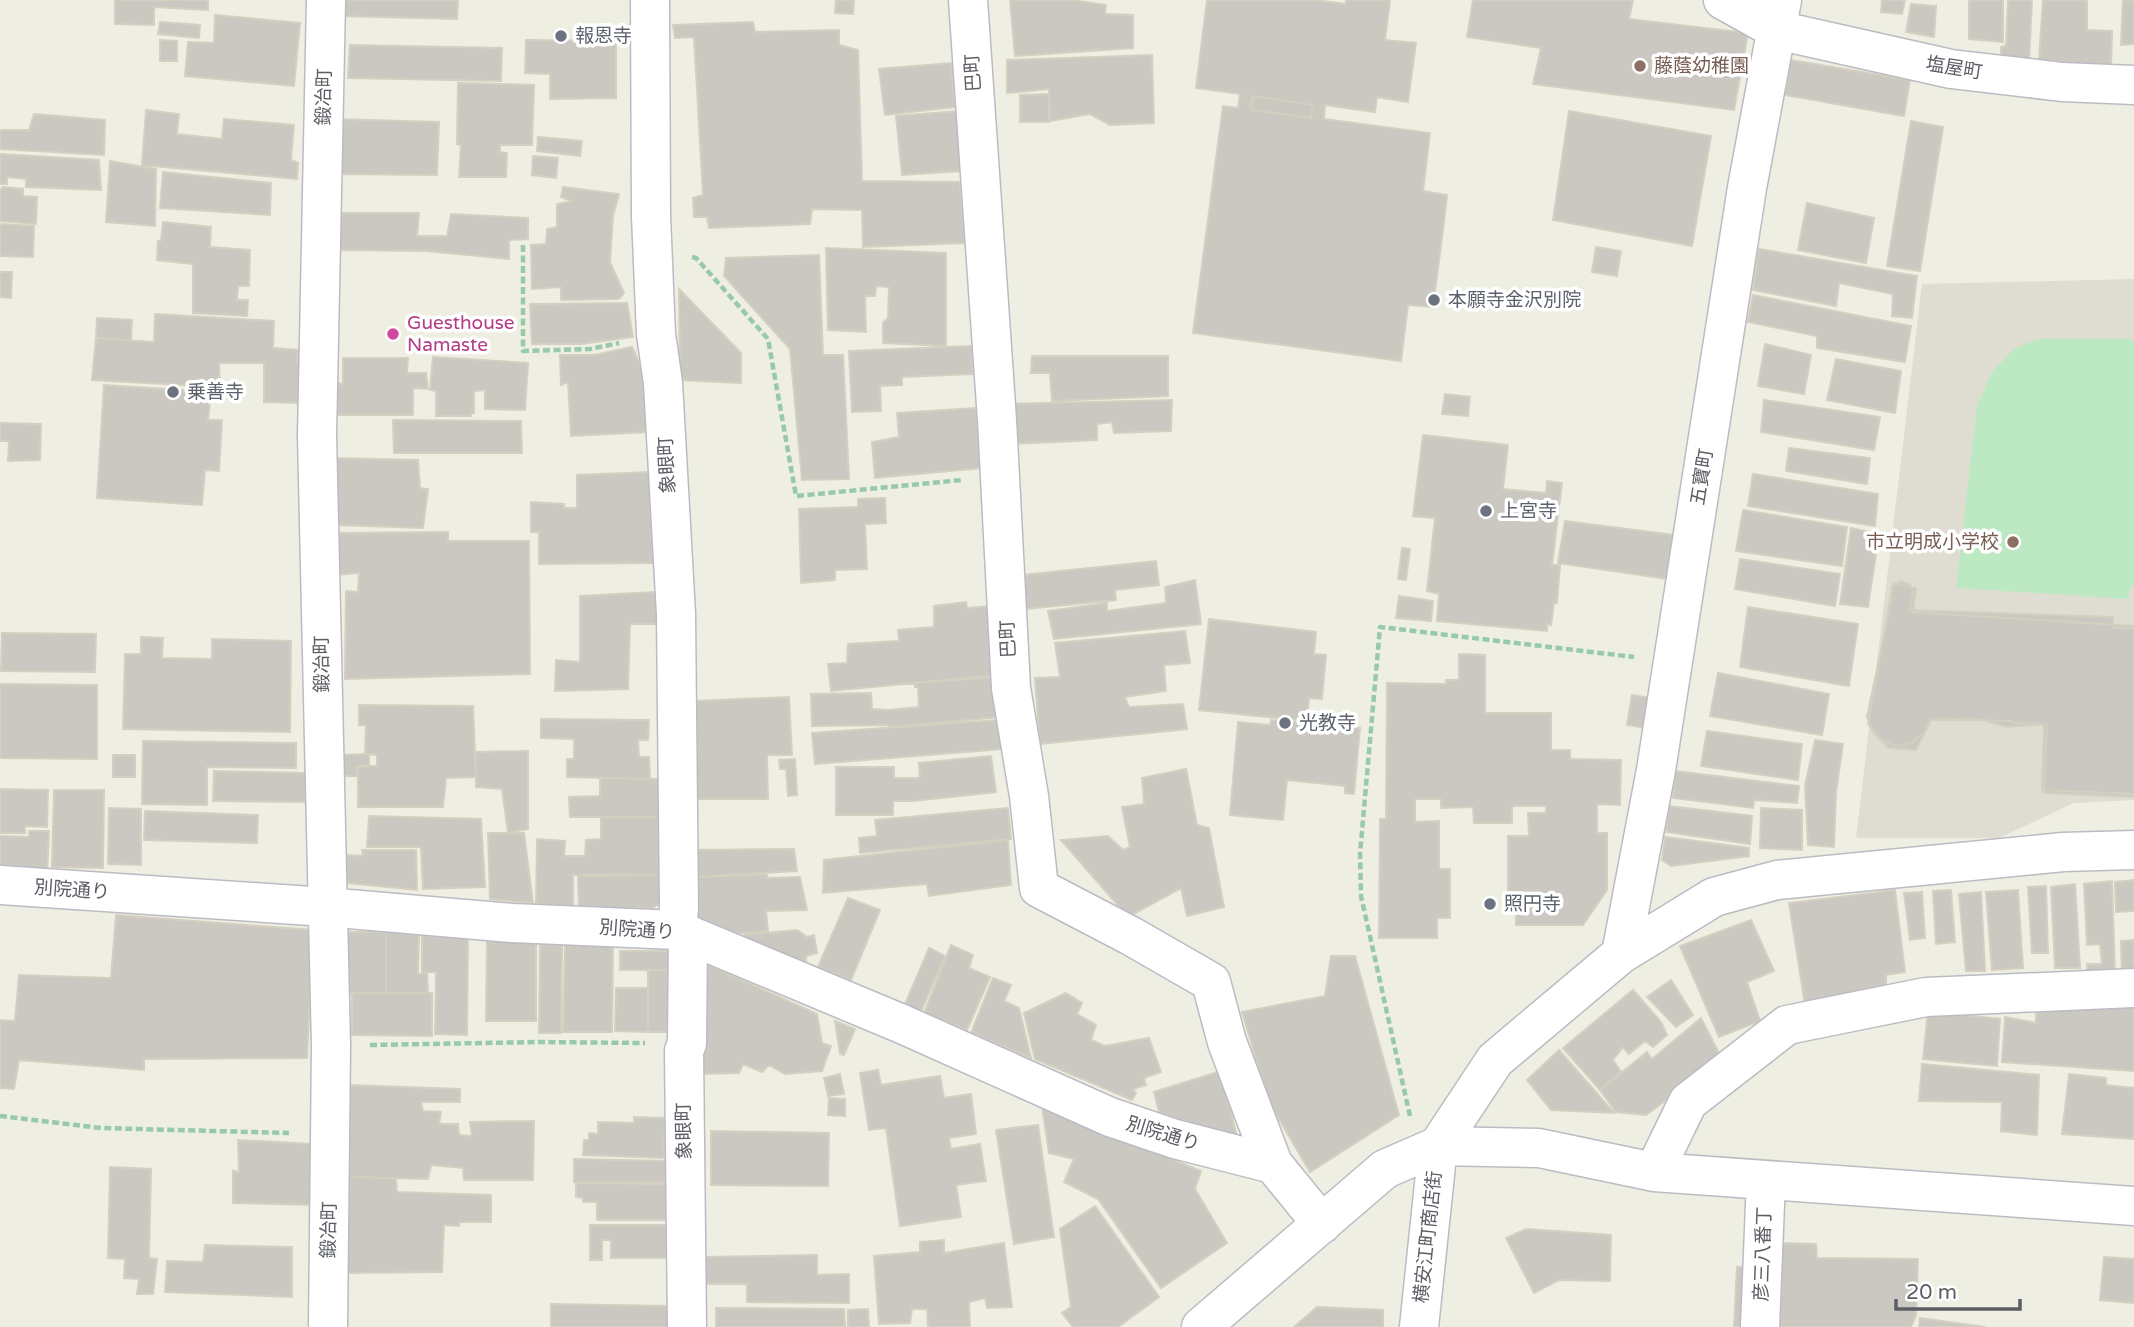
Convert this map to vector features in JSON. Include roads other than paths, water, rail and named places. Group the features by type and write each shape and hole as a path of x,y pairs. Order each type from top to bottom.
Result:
{"street":[{"name":"鍛冶町","path":"326,0 317,435 331,1046 328,1327"},
{"name":"象眼町","path":"650,0 656,334 663,383 676,614 679,908 687,1044 684,1051 687,1327"},
{"name":"巴町","path":"968,0 997,420 1011,688 1039,888 1211,982 1227,1042 1273,1164"},
{"name":"塩屋町","path":"1723,0 1951,69 2062,82 2134,85"},
{"name":"五寶町","path":"1621,954 1656,770 1747,188 1779,15"},
{"path":"1428,1149 1495,1060 1621,954 1714,897 1777,880 2063,852 2134,850"},
{"name":"別院通り","path":"0,885 682,933 902,1024 1110,1117 1175,1139 1273,1164"},
{"path":"1654,1172 1688,1102 1787,1025 1926,998 2134,988"},
{"path":"1201,1327 1385,1169 1428,1149 1539,1148 1654,1172 2134,1206"},
{"name":"横安江町商店街","path":"1419,1327 1428,1149"},
{"path":"1273,1164 1322,1224"},
{"name":"彦三八番丁","path":"1760,1327 1766,1180"}],"place":[{"name":"報恩寺","path":"561,36"},
{"name":"藤蔭幼稚園","path":"1640,66"},
{"name":"本願寺金沢別院","path":"1434,300"},
{"name":"Guesthouse Namaste","path":"393,334"},
{"name":"乗善寺","path":"173,392"},
{"name":"上宮寺","path":"1486,511"},
{"name":"市立明成小学校","path":"2013,542"},
{"name":"光教寺","path":"1285,723"},
{"name":"照円寺","path":"1490,904"}]}
